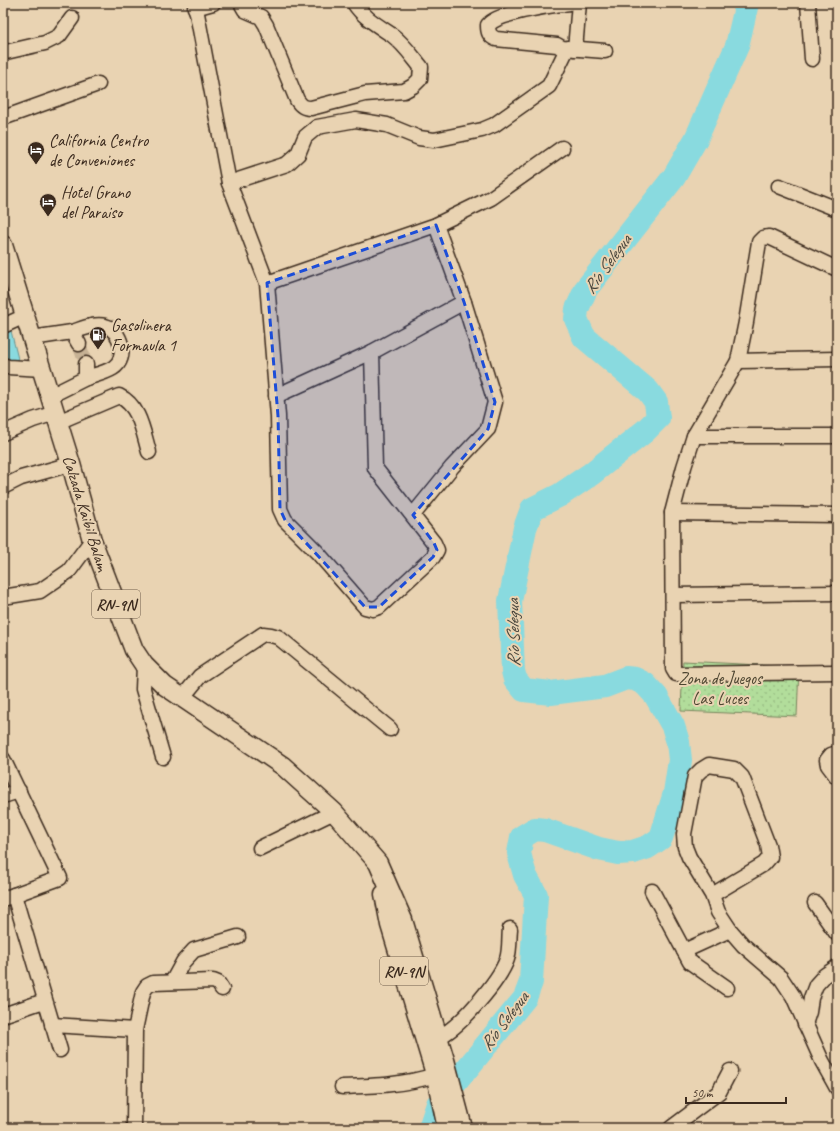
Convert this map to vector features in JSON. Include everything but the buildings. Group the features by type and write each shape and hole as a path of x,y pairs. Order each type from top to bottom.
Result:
{"main road":[{"name":"Calzada Kaibil Balam","path":"3,246 55,410 92,540 134,650 144,665 165,686 283,766 334,812 378,863 403,920 438,1037 439,1071"},
{"name":"Calzada Kaibil Balam","path":"378,863 390,925 439,1071 454,1123"}],"street":[{"path":"213,3 195,5 229,183 267,283 276,396 280,508 285,520 317,552 365,607 373,609 379,607 433,557 436,550 434,542 375,468 372,352"},
{"path":"241,3 245,10 260,17 266,25 297,100 306,108 311,108 365,94 404,91 414,86 420,79 421,67 404,47 392,35 362,15 354,3"},
{"path":"569,3 534,9 496,19 488,25 488,31 490,36 496,39 557,45 569,49 605,50"},
{"path":"229,183 287,164 298,154 306,137 317,127 356,120 387,125 419,138 434,140 482,130 494,125 549,86 569,49 579,3"},
{"path":"808,3 812,59"},
{"path":"3,52 45,43 59,36 72,18"},
{"path":"3,118 98,84"},
{"path":"267,283 436,225 491,198 562,148"},
{"path":"779,186 837,209"},
{"path":"413,515 452,466 488,429 496,402 464,302 436,225"},
{"path":"837,269 769,237 764,238 759,242 738,361 694,436 672,513 674,595 673,669 676,674 837,672"},
{"path":"276,396 372,352 464,302"},
{"path":"3,326 25,316"},
{"path":"32,338 72,332 93,325 104,325 113,328 118,335 122,354 120,362 113,368 86,378 55,410"},
{"path":"72,332 79,344"},
{"path":"738,361 837,359"},
{"path":"86,364 86,378"},
{"path":"3,365 8,367 42,369"},
{"path":"3,433 55,410 119,396 126,399 136,410 149,452"},
{"path":"694,436 837,436"},
{"path":"3,487 21,478 71,464"},
{"path":"672,513 837,515"},
{"path":"3,597 40,591 69,571 92,540"},
{"path":"674,595 837,593"},
{"path":"182,698 200,676 264,634 271,634 278,637 390,729"},
{"path":"144,665 143,689 163,756"},
{"path":"837,753 831,755 827,760 828,765 837,777"},
{"path":"3,759 60,878 8,897 60,1050"},
{"path":"712,895 764,864 770,857 768,845 742,777 734,769 709,765 695,776 684,834 685,847 689,857 712,895 718,912 730,930 743,945 781,978 793,996 822,1061 837,1088"},
{"path":"3,796 19,791"},
{"path":"260,848 334,812"},
{"path":"652,891 690,962 727,988"},
{"path":"815,903 837,934"},
{"path":"438,1037 446,1035 470,1011 500,974 507,958 510,929"},
{"path":"684,951 730,930"},
{"path":"172,982 183,962 194,950 238,937"},
{"path":"805,1024 809,1012 810,998 816,985 825,975 837,967"},
{"path":"134,1128 135,1030 143,992 147,986 153,982 213,981 218,983 222,989"},
{"path":"3,1015 44,1001"},
{"path":"52,1025 135,1030"},
{"path":"822,1061 837,1064"},
{"path":"671,1128 719,1092 730,1070"},
{"path":"342,1087 379,1086 409,1082 419,1080 439,1071"}],"highlighted area":[{"path":"436,225 464,302 495,402 488,429 413,515 434,543 437,550 433,557 379,607 365,607 285,520 280,509 278,416 267,283"}],"green space":[{"name":"Zona de Juegos Las Luces","path":"683,661 799,667 797,716 681,711"}],"water":[{"path":"10,327 18,359 6,362 3,351 3,329"}],"waterway":[{"name":"Río Selegua","path":"430,1128 438,1104 525,998 531,982 536,895 525,875 519,853 522,837 535,829 545,830 599,849 618,853 633,852 648,847 661,838 675,793 680,760 678,742 673,726 656,696 645,684 635,679 626,678 605,686 551,693 524,690 515,679 513,671 510,601 525,528 532,509 560,495 591,474 645,431 658,418 656,402 648,391 584,337 576,319 577,309 586,289 674,177 696,139 737,46 747,3"}],"tunnel":[{"path":"79,344 86,364"}],"place":[{"name":"California Centro de Conveniones","path":"36,165"},
{"name":"Hotel Grano del Paraiso","path":"48,217"},
{"name":"Gasolinera Formaula 1","path":"98,350"}]}
